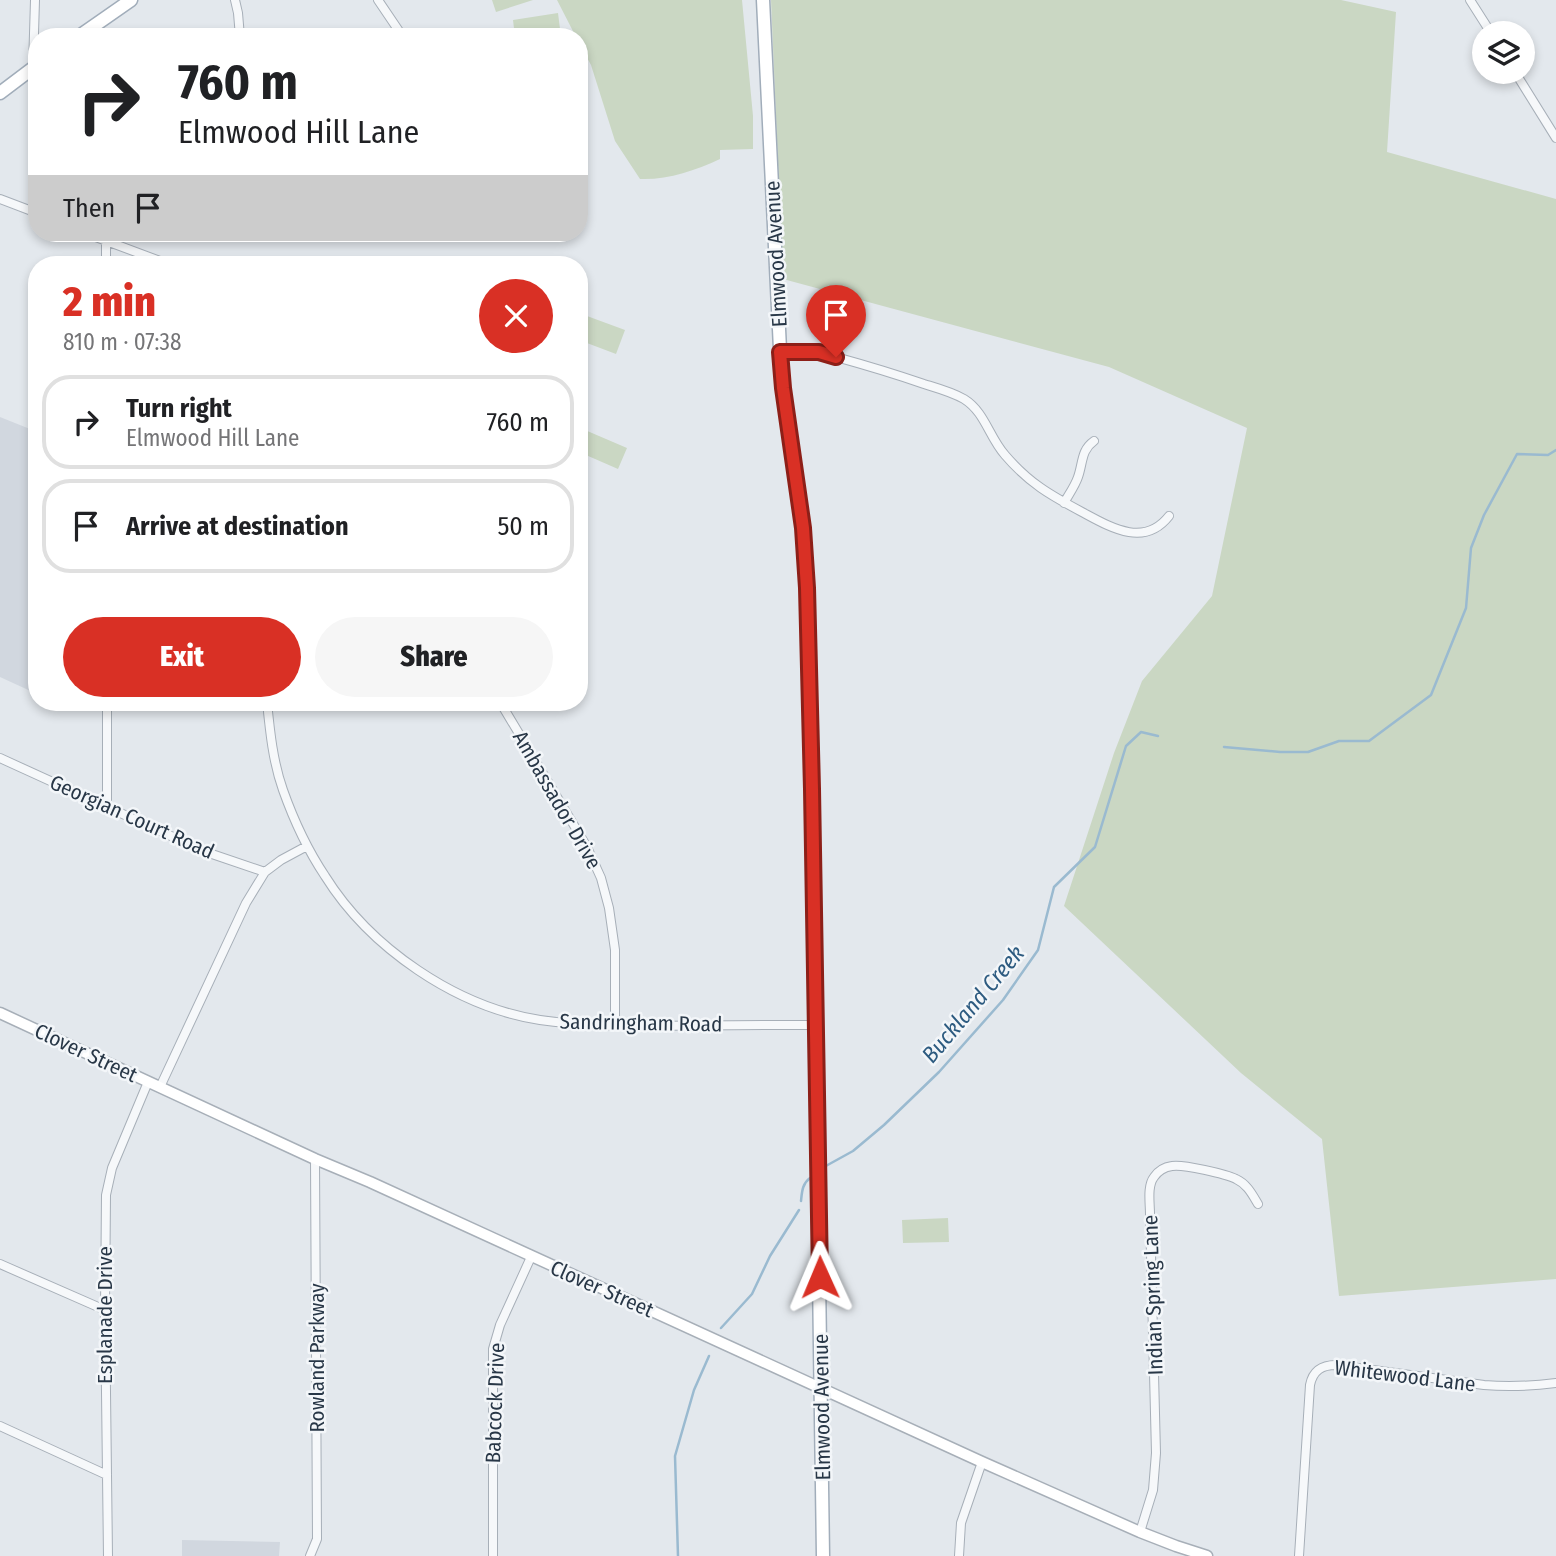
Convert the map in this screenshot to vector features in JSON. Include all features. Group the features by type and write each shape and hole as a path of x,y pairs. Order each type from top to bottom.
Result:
{"main road":[{"path":"91,28 131,0"},
{"name":"Elmwood Avenue","path":"763,0 780,352 803,534 807,588 823,1556"},
{"path":"0,93 28,71"},
{"name":"Clover Street","path":"0,1013 982,1462 1140,1532 1207,1556"}],"street":[{"path":"34,0 34,28"},
{"path":"235,0 239,28"},
{"path":"378,0 397,28"},
{"path":"1470,0 1483,21"},
{"path":"1522,84 1556,138"},
{"path":"0,199 28,210"},
{"path":"109,242 146,256"},
{"path":"780,352 827,354 954,394 981,415 1002,451 1016,468 1039,488 1112,528 1127,532 1145,532 1164,522 1169,516"},
{"path":"1064,503 1079,475 1083,454 1094,440"},
{"path":"107,711 107,808"},
{"name":"Sandringham Road","path":"268,711 282,788 307,846 325,878 361,922 416,969 437,982 489,1007 541,1020 615,1026 816,1025"},
{"name":"Ambassador Drive","path":"505,711 587,847 601,878 609,908 615,950 615,1026"},
{"name":"Georgian Court Road","path":"0,758 206,852 265,872"},
{"path":"160,1087 246,903 265,872 307,846"},
{"name":"Esplanade Drive","path":"108,1556 106,1195 112,1168 148,1082"},
{"name":"Rowland Parkway","path":"310,1556 317,1539 315,1159"},
{"name":"Indian Spring Lane","path":"1140,1532 1153,1490 1156,1453 1151,1182 1164,1168 1187,1167 1236,1179 1247,1187 1258,1204"},
{"name":"Babcock Drive","path":"494,1556 494,1349 500,1325 531,1257"},
{"path":"0,1265 105,1310"},
{"name":"Whitewood Lane","path":"1299,1556 1310,1385 1317,1370 1336,1365 1502,1387 1556,1383"},
{"path":"0,1426 107,1475"},
{"path":"959,1556 961,1523 982,1462"}],"shaded area":[{"path":"0,417 28,428 28,690 0,677"},
{"path":"182,1540 280,1542 279,1556 182,1556"}],"green space":[{"path":"492,0 533,0 496,12"},
{"path":"557,0 742,0 753,116 753,149 720,150 720,159 681,174 640,179 615,141 588,60 588,28 571,28"},
{"path":"771,0 1341,0 1396,12 1387,152 1556,199 1556,1279 1339,1296 1322,1139 1241,1073 1064,906 1114,753 1142,681 1212,596 1247,428 1109,367 783,279"},
{"path":"558,13 560,28 514,28 513,20"},
{"path":"588,316 625,330 616,354 588,343"},
{"path":"588,431 627,448 618,469 588,456"},
{"path":"948,1218 949,1242 903,1243 902,1220"}],"waterway":[{"name":"Buckland Creek","path":"1224,747 1308,752 1339,741 1369,741 1431,695 1466,608 1471,548 1484,515 1517,454 1548,455 1556,450"},
{"name":"Buckland Creek","path":"824,1167 853,1151 884,1125 939,1072 1003,1000 1038,950 1054,887 1095,847 1126,746 1141,732 1158,736"},
{"name":"Buckland Creek","path":"801,1201 802,1191 810,1178"},
{"name":"Buckland Creek","path":"721,1328 752,1294 770,1256 799,1210"},
{"name":"Buckland Creek","path":"678,1556 675,1456 694,1390 709,1356"}],"route":[{"path":"820,1277 807,588 805,545 780,352 819,352 836,357"}]}
